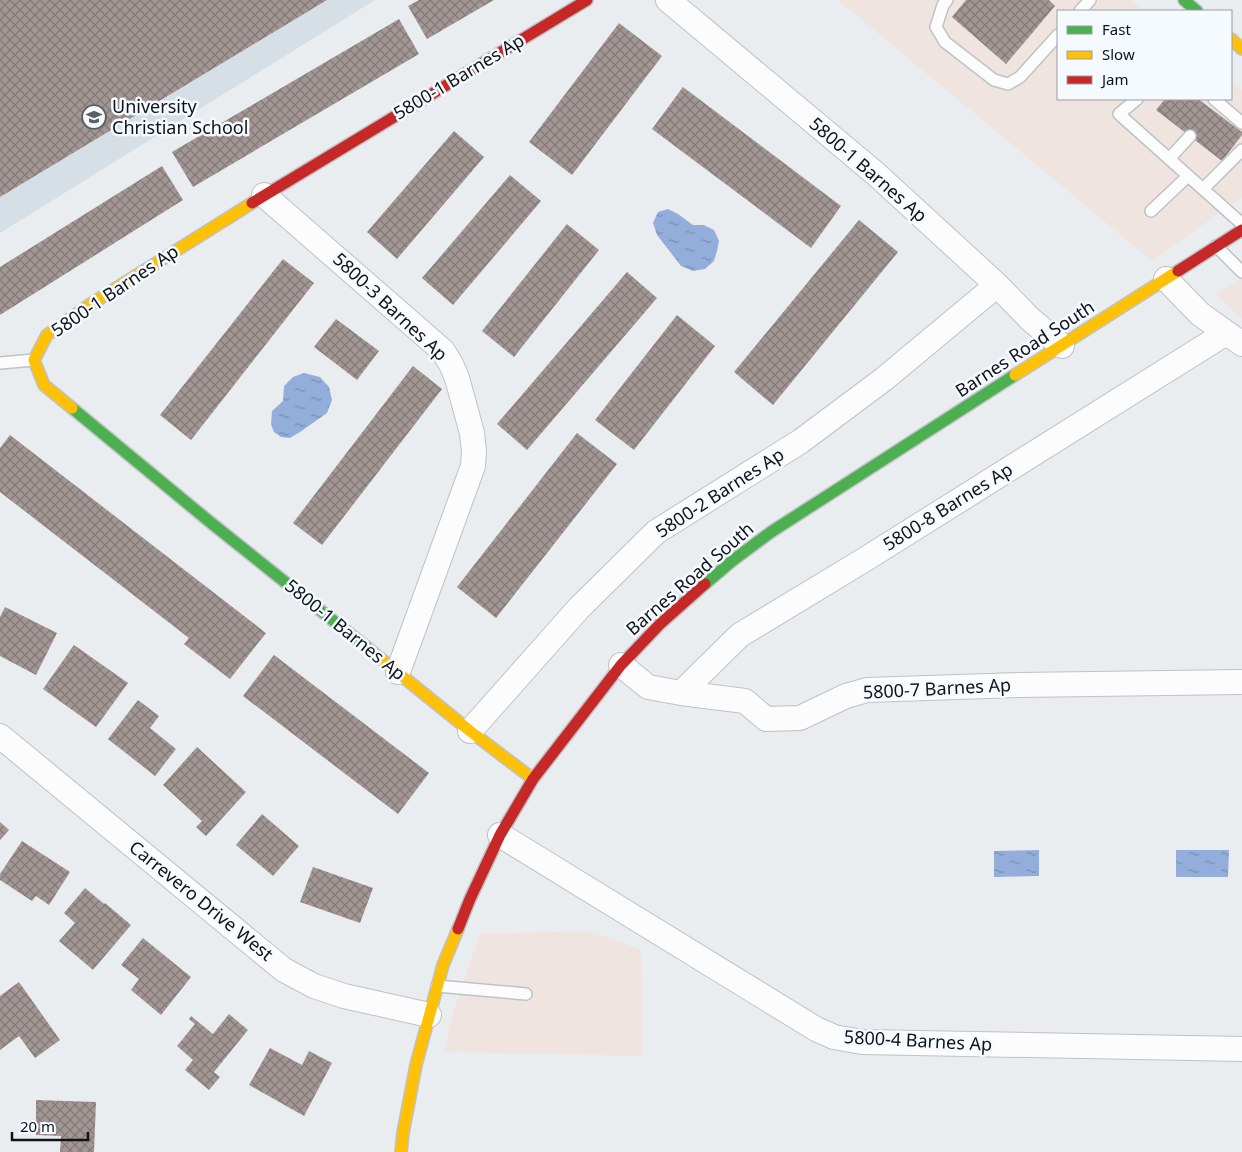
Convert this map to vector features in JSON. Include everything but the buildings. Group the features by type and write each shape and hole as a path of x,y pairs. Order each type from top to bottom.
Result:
{"street":[{"name":"5800-1 Barnes Ap","path":"533,779 470,731 203,516 44,385 34,360 47,335 91,304 264,195 587,0"},
{"name":"5800-1 Barnes Ap","path":"668,0 876,174 997,285 1030,319 1062,346"},
{"path":"1185,0 1196,10"},
{"path":"1232,40 1242,49"},
{"name":"5800-3 Barnes Ap","path":"264,195 443,351 451,364 472,433 474,451 472,466 398,672"},
{"name":"Barnes Road South","path":"401,1152 416,1065 429,1015 443,965 470,899 500,835 533,779 621,665 660,624 732,561 771,532 1242,230"},
{"path":"1166,279 1200,314 1234,338"},
{"name":"5800-2 Barnes Ap","path":"470,731 579,608 656,532 801,441 884,379 997,285"},
{"name":"5800-8 Barnes Ap","path":"681,693 740,635 1234,338"},
{"name":"5800-7 Barnes Ap","path":"621,665 648,687 745,701 766,719 800,718 846,696 867,690 1019,684 1242,682"},
{"name":"Carrevero Drive West","path":"0,736 284,970 314,986 344,996 429,1015"},
{"name":"5800-4 Barnes Ap","path":"500,835 816,1029 834,1037 862,1042 1242,1049"}],"lane":[{"path":"948,0 942,5 936,27 945,42 994,80 1008,84 1020,77 1057,36"},
{"path":"1081,10 1090,0"},
{"path":"1136,100 1119,114 1242,224"},
{"path":"1216,104 1241,120"},
{"path":"1170,159 1190,136"},
{"path":"1203,189 1242,150"},
{"path":"1151,211 1188,176"},
{"path":"1216,246 1242,272"},
{"path":"0,363 34,360"},
{"path":"437,986 526,994"}],"shaded area":[{"name":"University Christian School","path":"0,0 375,0 0,233"},
{"path":"838,0 1130,0 1143,10 1057,10 1057,100 1232,100 1232,82 1242,90 1242,197 1152,261"},
{"path":"1242,278 1242,319 1216,294"},
{"path":"591,931 641,950 642,1056 444,1052 453,1013 480,934"}],"water":[{"path":"668,209 693,225 704,225 714,230 719,241 717,251 714,261 705,269 693,271 681,266 657,235 653,223 658,212"},
{"path":"304,373 320,377 329,387 332,400 327,413 290,438 281,437 274,432 271,424 272,411 283,401 284,386 293,377"},
{"path":"1039,850 1039,876 994,877 994,851"},
{"path":"1176,850 1229,850 1228,877 1176,877"}],"traffic: fast":[{"path":"1184,0 1196,10"},
{"path":"705,584 771,532 1015,375"},
{"path":"72,408 210,522 370,650"}],"traffic: slow":[{"path":"1232,40 1242,49"},
{"path":"72,408 44,385 34,360 47,335 91,304 252,203"},
{"path":"1015,375 1178,271"},
{"path":"370,650 533,779"},
{"path":"401,1152 416,1065 443,965 458,929"}],"traffic: jam":[{"path":"252,203 587,0"},
{"path":"1178,271 1242,230"},
{"path":"458,929 500,835 533,779 621,665 660,624 705,584"}],"place":[{"name":"University Christian School","path":"94,117"}]}
